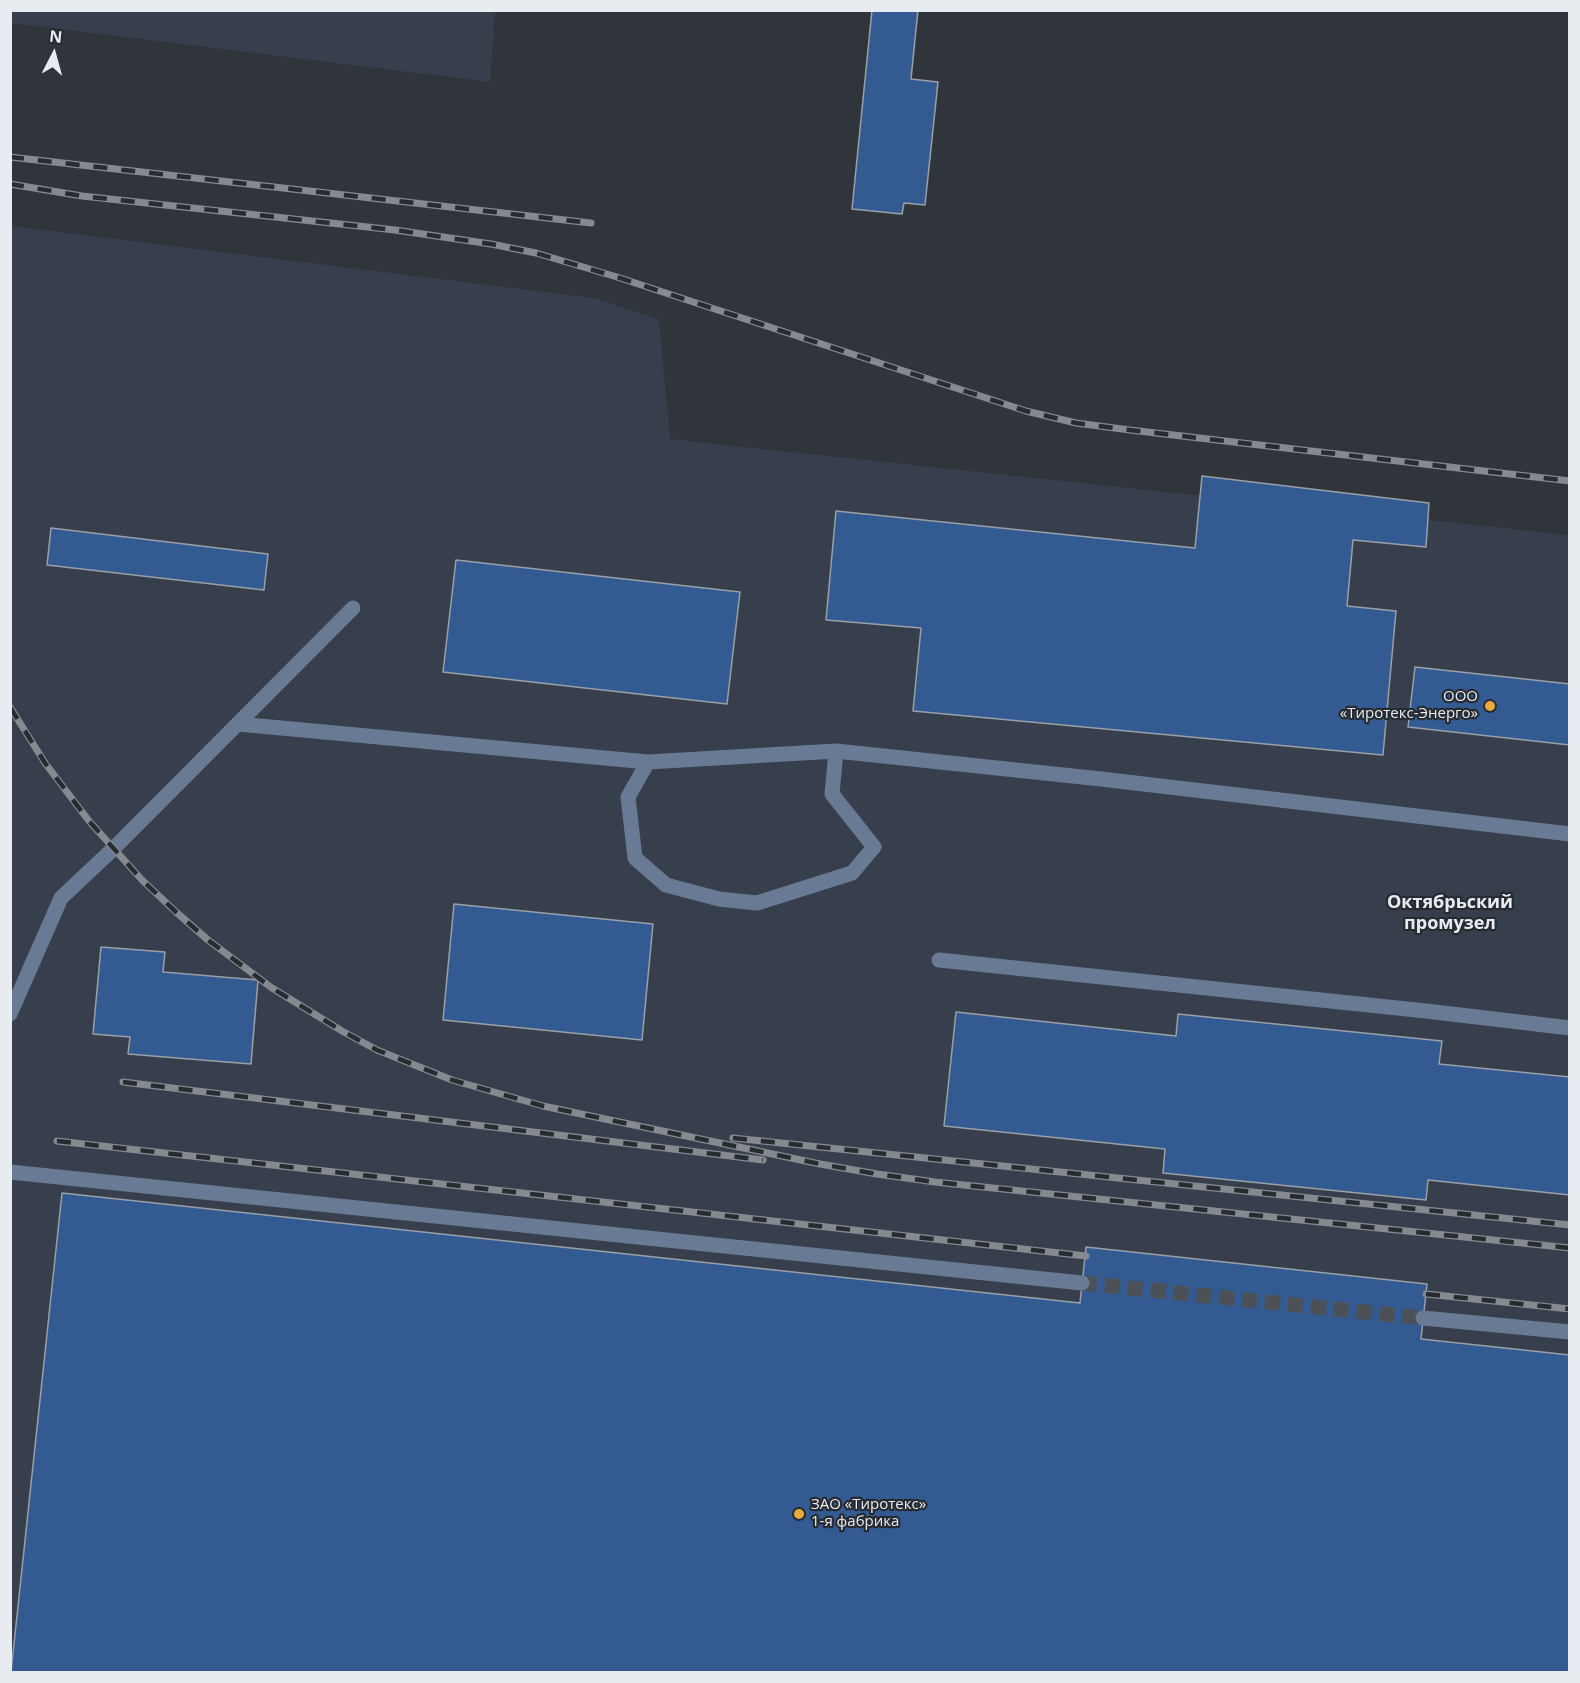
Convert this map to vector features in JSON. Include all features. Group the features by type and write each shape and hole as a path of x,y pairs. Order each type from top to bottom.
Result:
{"lane":[{"path":"10,1014 61,898 113,849 353,608"},
{"path":"238,724 648,762 836,751 1101,779 1569,834"},
{"path":"648,762 628,797 635,858 666,885 719,899 758,903 852,873 874,847 832,794 836,751"},
{"path":"939,960 1569,1028"},
{"path":"10,1172 1082,1283"},
{"path":"1423,1317 1569,1332"}],"shaded area":[{"path":"11,10 495,11 490,82 11,23"},
{"path":"11,226 594,298 659,319 670,439 1569,535 1569,1672 11,1672"}],"building":[{"path":"872,10 918,10 911,79 938,82 925,205 904,203 902,214 852,209"},
{"path":"1202,476 1429,503 1426,547 1353,540 1347,606 1396,611 1383,755 913,711 921,628 826,620 836,511 1195,548"},
{"path":"51,528 268,554 264,590 47,565"},
{"path":"456,560 740,592 727,704 443,672"},
{"name":"ООО «Тиротекс-Энерго»","path":"1415,667 1570,684 1570,745 1408,727"},
{"path":"454,904 653,924 642,1040 443,1020"},
{"path":"101,947 165,952 163,972 258,980 251,1064 128,1054 130,1037 93,1034"},
{"path":"956,1012 1176,1036 1178,1014 1442,1041 1439,1064 1570,1077 1570,1195 1428,1180 1426,1200 1163,1173 1165,1149 944,1126"},
{"name":"ЗАО «Тиротекс» 1-я фабрика","path":"62,1193 1080,1303 1086,1247 1427,1284 1421,1339 1570,1355 1570,1672 11,1672"}],"tunnel":[{"path":"1082,1283 1423,1318"}],"railway":[{"path":"10,157 591,223"},
{"path":"10,184 82,196 395,230 536,253 617,277 1026,411 1076,423 1570,481"},
{"path":"10,707 45,763 89,821 142,880 208,940 272,988 342,1031 377,1050 452,1080 543,1106 877,1174 1570,1248"},
{"path":"123,1082 763,1160"},
{"path":"733,1138 1570,1225"},
{"path":"57,1141 1086,1256"},
{"path":"1426,1294 1570,1309"}],"place":[{"name":"ООО «Тиротекс-Энерго»","path":"1490,706"},
{"name":"ЗАО «Тиротекс» 1-я фабрика","path":"799,1514"}],"district":[{"name":"Октябрьский промузел","path":"1450,913"}]}
